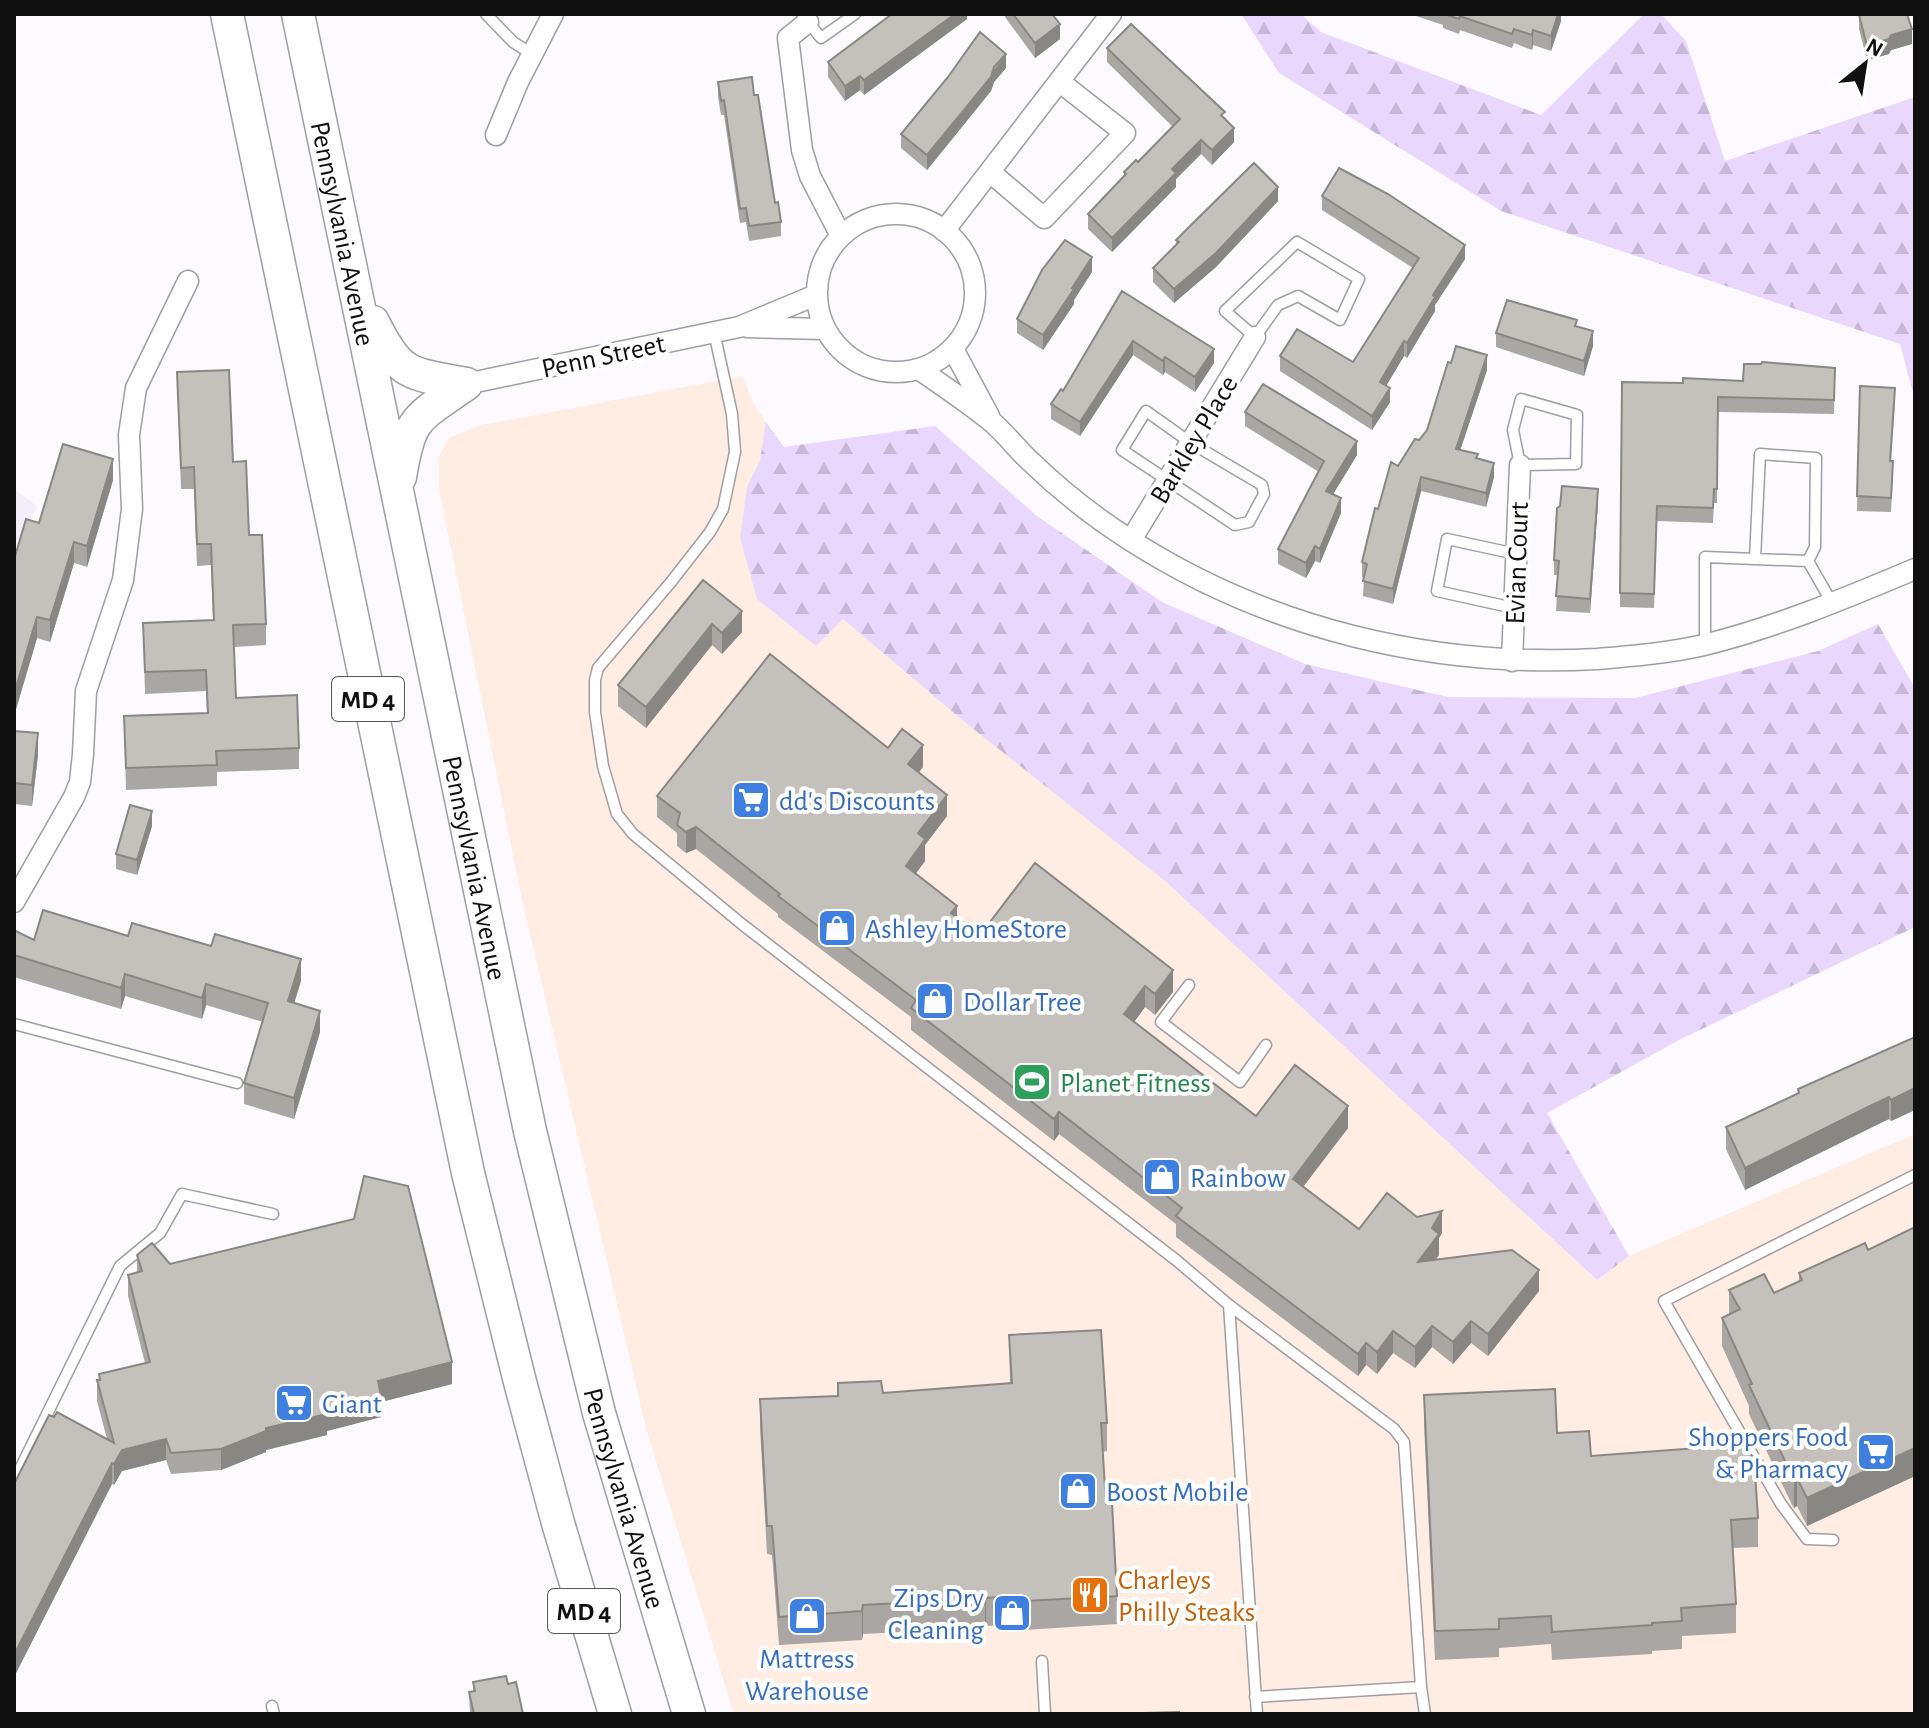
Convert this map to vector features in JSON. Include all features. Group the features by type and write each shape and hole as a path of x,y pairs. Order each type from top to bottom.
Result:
{"highway":[{"name":"MD 4","path":"227,14 468,1173 520,1382 612,1709"},
{"name":"Pennsylvania Avenue","path":"298,14 530,1131 599,1413 689,1714"},
{"path":"356,289 386,350 399,364 417,374 466,384"},
{"path":"397,492 411,428 423,414 466,384"},
{"path":"670,1653 701,1714"}],"street":[{"path":"496,135 553,14"},
{"path":"944,231 1060,82 1107,16"},
{"path":"805,18 788,38 802,150 810,176 841,236"},
{"path":"990,172 1044,218 1125,133 1060,82"},
{"path":"892,214 918,218 944,231 967,259 974,285 969,321 953,349 919,369 885,371 859,364 840,350 825,329 816,295 823,261 841,236 861,222 892,214"},
{"path":"14,902 80,782 86,691 123,580 132,509 129,422 136,388 188,281"},
{"name":"Penn Street","path":"466,384 739,327 816,295"},
{"name":"Penn Street","path":"739,327 825,329"},
{"name":"Barkley Place","path":"1131,540 1255,337"},
{"path":"953,349 993,423"},
{"path":"919,369 993,423 1030,462 1078,503 1131,540 1205,582 1259,607 1386,645 1512,661 1666,652 1767,628 1915,569"},
{"name":"Evian Court","path":"1512,661 1520,465"}],"lane":[{"path":"486,14 513,42 532,54"},
{"path":"805,18 821,38 855,14"},
{"path":"1297,242 1359,279 1340,320 1298,296 1278,305 1255,337 1225,311 1297,242"},
{"path":"714,332 730,401 735,452 723,509 710,532 671,582 598,668 595,680 595,712 603,766 617,814 633,834 743,925 1176,1260 1229,1305 1394,1429 1404,1442 1425,1714"},
{"path":"1521,399 1577,415 1576,464 1520,465 1513,430 1521,399"},
{"path":"1146,411 1191,443 1262,485 1264,494 1249,522 1235,525 1122,450 1146,411"},
{"path":"1755,559 1760,454 1816,458 1815,547 1808,561"},
{"path":"1514,608 1437,591 1447,539 1518,555"},
{"path":"1705,644 1705,557 1808,561"},
{"path":"1808,561 1832,603"},
{"path":"1189,985 1161,1022 1240,1082 1266,1045"},
{"path":"14,1024 237,1083"},
{"path":"1833,1540 1807,1539 1781,1504 1664,1301 1915,1175"},
{"path":"14,1481 120,1266 160,1233 182,1194 273,1214"},
{"path":"1229,1305 1257,1714"},
{"path":"1042,1661 1045,1714"},
{"path":"1255,1697 1421,1687"}],"shaded area":[{"path":"743,376 753,403 766,422 760,460 747,487 815,646 843,619 1165,881 1597,1280 1629,1256 1915,1134 1915,1714 734,1714 647,1432 522,900 439,489 439,457 449,438 477,426"},
{"path":"14,489 37,506 14,553"}],"green space":[{"path":"1241,14 1301,14 1321,32 1541,115 1644,14 1661,14 1686,41 1725,161 1915,97 1915,400 1900,344 1501,211 1279,73"},
{"path":"766,422 784,447 935,426 1037,516 1162,602 1305,664 1448,697 1635,698 1818,651 1878,624 1915,688 1915,927 1679,1040 1547,1113 1629,1256 1597,1280 1165,881 966,723 843,619 816,646 757,599 740,538 747,487 760,460"}],"building":[{"path":"892,14 955,14 864,80 860,76 845,86 828,62"},
{"path":"1013,14 1052,14 1060,24 1035,43"},
{"path":"1444,14 1558,14 1551,36 1533,30 1532,35 1514,29 1512,34 1460,16 1459,19"},
{"path":"1907,14 1912,29 1867,46 1859,15"},
{"path":"1131,24 1225,112 1221,115 1234,128 1212,150 1201,140 1172,169 1176,173 1112,238 1088,214 1126,174 1124,172 1180,119 1107,48"},
{"path":"980,32 1006,54 927,155 901,134"},
{"path":"752,77 781,222 749,226 746,208 740,209 724,100 721,101 718,82"},
{"path":"1254,163 1278,187 1216,253 1174,289 1153,268 1179,242 1176,240"},
{"path":"1339,168 1388,194 1465,245 1380,382 1390,388 1372,416 1280,356 1297,329 1353,362 1419,258 1322,196"},
{"path":"1065,240 1092,257 1043,335 1017,319 1042,270"},
{"path":"1122,291 1214,349 1195,377 1133,341 1080,422 1051,404 1061,389 1063,391"},
{"path":"1507,300 1577,320 1575,326 1593,331 1584,361 1496,333"},
{"path":"1456,346 1487,355 1456,449 1478,454 1476,458 1494,463 1486,493 1421,477 1393,589 1363,581 1367,564 1362,562 1375,508 1378,509 1391,462 1398,466 1415,439 1419,440 1427,430"},
{"path":"1762,362 1835,368 1834,400 1718,397 1717,489 1714,489 1713,508 1657,506 1654,594 1620,593 1622,382 1683,383 1683,378 1743,381 1744,364"},
{"path":"229,370 233,462 246,461 249,535 262,535 266,624 233,625 236,698 297,695 299,748 216,751 217,765 126,768 124,716 208,713 206,670 145,672 143,623 214,620 211,544 197,544 194,467 181,468 177,372"},
{"path":"1263,384 1357,441 1326,491 1341,498 1320,549 1315,546 1306,563 1278,549 1324,461 1245,412"},
{"path":"1860,386 1895,388 1891,498 1857,496"},
{"path":"63,444 113,459 87,546 74,542 50,620 37,617 14,694 14,560 26,519 39,523"},
{"path":"1562,486 1598,489 1590,599 1556,596 1559,561 1554,560 1557,508 1560,506"},
{"path":"703,580 742,611 722,633 712,624 646,707 618,685"},
{"path":"770,654 888,748 902,729 923,745 908,764 947,795 918,833 925,839 906,866 957,906 951,913 980,935 1035,863 1173,970 1155,994 1145,986 1124,1014 1256,1116 1295,1065 1348,1106 1293,1179 1359,1229 1387,1193 1417,1217 1442,1211 1432,1228 1439,1234 1418,1262 1512,1250 1539,1270 1488,1334 1471,1321 1453,1342 1432,1326 1415,1347 1393,1331 1377,1352 1366,1343 1358,1354 1176,1216 1182,1208 1059,1112 1054,1119 911,1008 916,1000 778,896 780,894 696,827 686,832 677,825 680,813 657,796"},
{"path":"14,731 38,733 32,785 14,783"},
{"path":"130,805 152,811 137,860 116,854"},
{"path":"43,910 128,936 132,923 211,946 215,934 301,959 288,1001 320,1011 294,1098 244,1083 268,1003 206,984 202,998 125,974 121,988 14,955 14,930 34,940"},
{"path":"1915,1037 1915,1088 1872,1105 1745,1168 1726,1127 1799,1093 1798,1089"},
{"path":"364,1176 408,1186 452,1362 378,1381 381,1396 326,1410 327,1414 266,1428 266,1431 221,1449 171,1453 166,1439 122,1450 112,1463 14,1655 14,1484 49,1415 54,1417 57,1412 114,1443 97,1380 100,1380 99,1374 150,1362 128,1275 142,1271 137,1255 152,1243 170,1264 354,1219"},
{"path":"1915,1227 1915,1448 1807,1498 1797,1478 1794,1480 1749,1385 1752,1384 1722,1318 1740,1309 1729,1290 1764,1274 1774,1293 1802,1280 1799,1273 1865,1243 1868,1250"},
{"path":"1101,1330 1107,1423 1101,1423 1106,1504 1112,1503 1117,1596 1025,1601 1024,1595 986,1598 985,1604 901,1609 901,1603 863,1605 862,1611 779,1617 772,1526 767,1526 760,1399 838,1396 838,1383 881,1381 883,1393 1012,1383 1009,1335"},
{"path":"1555,1389 1557,1433 1589,1431 1591,1456 1738,1445 1754,1457 1758,1518 1731,1520 1736,1604 1681,1608 1682,1621 1652,1625 1552,1632 1551,1616 1499,1619 1499,1629 1435,1631 1424,1395"},
{"path":"506,1676 508,1684 516,1682 523,1714 474,1714 469,1692 475,1691 473,1682"},
{"path":"1144,1713 1179,1714 1144,1714"}],"place":[{"name":"dd's Discounts","path":"751,800"},
{"name":"Ashley HomeStore","path":"837,928"},
{"name":"Dollar Tree","path":"935,1001"},
{"name":"Planet Fitness","path":"1032,1082"},
{"name":"Rainbow","path":"1162,1177"},
{"name":"Giant","path":"294,1403"},
{"name":"Shoppers Food & Pharmacy","path":"1876,1452"},
{"name":"Boost Mobile","path":"1078,1491"},
{"name":"Charleys Philly Steaks","path":"1090,1595"},
{"name":"Zips Dry Cleaning","path":"1012,1613"},
{"name":"Mattress Warehouse","path":"807,1616"}]}
